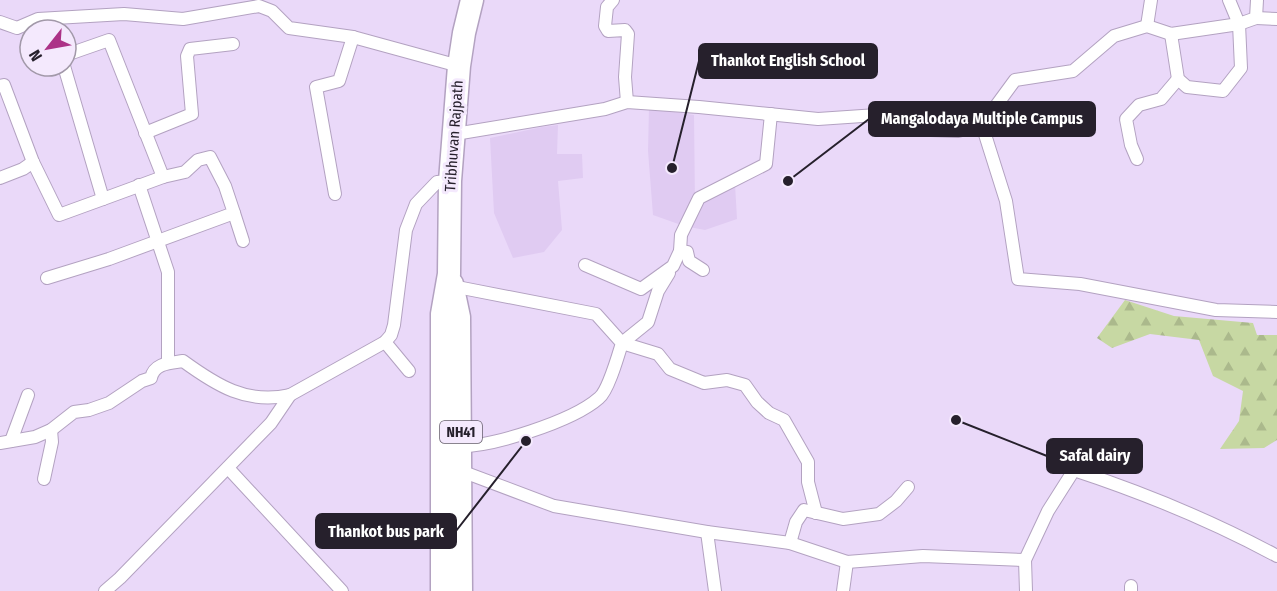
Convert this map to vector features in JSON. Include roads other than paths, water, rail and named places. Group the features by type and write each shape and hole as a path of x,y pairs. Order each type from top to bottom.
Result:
{"highway":[{"name":"Tribhuvan Rajpath","path":"442,591 452,446 442,314 450,280 450,181 459,66 470,1"},
{"name":"Tribhuvan Rajpath","path":"452,446 461,471 461,591"}],"street":[{"path":"1147,26 1151,0"},
{"path":"1172,34 1178,79 1187,87 1223,91 1241,68 1239,24 1229,0"},
{"path":"1256,18 1257,0"},
{"path":"607,2 605,28 608,31 625,30 628,34 625,77 627,102"},
{"path":"0,22 17,28 38,19 71,19 124,14 183,19 259,6 272,11 289,28 353,37 459,66"},
{"path":"455,134 605,109 627,102 818,119 877,115 931,130 958,131 982,125 1015,80 1073,71 1114,36 1147,26 1172,34 1239,24 1256,18 1277,19"},
{"path":"335,194 316,87 339,81 353,37"},
{"path":"78,51 109,40 163,177"},
{"path":"145,133 192,114 187,56 190,49 233,44"},
{"path":"68,78 103,199"},
{"path":"1137,159 1131,145 1126,119 1139,105 1161,99 1178,79"},
{"path":"0,86 4,85 33,162 58,215 163,177 185,172 198,160 212,158 225,186 243,241"},
{"path":"452,446 488,444 553,422 579,411 601,397 622,343 648,322 658,291 680,251 681,235 699,198 766,164 771,114"},
{"path":"982,125 1006,201 1018,279 1080,285 1216,310 1277,312"},
{"path":"0,178 23,169 33,162"},
{"path":"5,442 35,437 51,430 74,412 109,403 142,381 151,378 152,372 168,363 183,361 212,382 255,398 272,399 290,395 385,342 394,326 406,230 416,204 437,182 450,181"},
{"path":"139,186 168,272 168,363"},
{"path":"47,278 158,242 234,213"},
{"path":"680,251 687,252 689,261 703,270"},
{"path":"585,265 641,289 673,267"},
{"path":"450,280 597,314 622,343 658,354 670,369 705,383 727,380 745,385 763,408 784,420 808,462 808,482 816,513"},
{"path":"385,342 408,371"},
{"path":"5,442 28,395"},
{"path":"105,591 271,423 290,395"},
{"path":"44,479 51,451 51,430"},
{"path":"228,468 342,591"},
{"path":"1026,591 1025,560 1048,511 1074,470 1121,486 1197,517 1277,556"},
{"path":"461,471 554,506 707,532 790,543 847,562 922,556 1025,560"},
{"path":"790,543 795,522 804,510 843,519 879,514 896,501 908,487"},
{"path":"707,532 715,591"},
{"path":"843,591 847,562"}],"place":[{"name":"Thankot English School","path":"672,168"},
{"name":"Mangalodaya Multiple Campus","path":"788,181"},
{"name":"Safal dairy","path":"956,420"},
{"name":"Thankot bus park","path":"526,441"}]}
